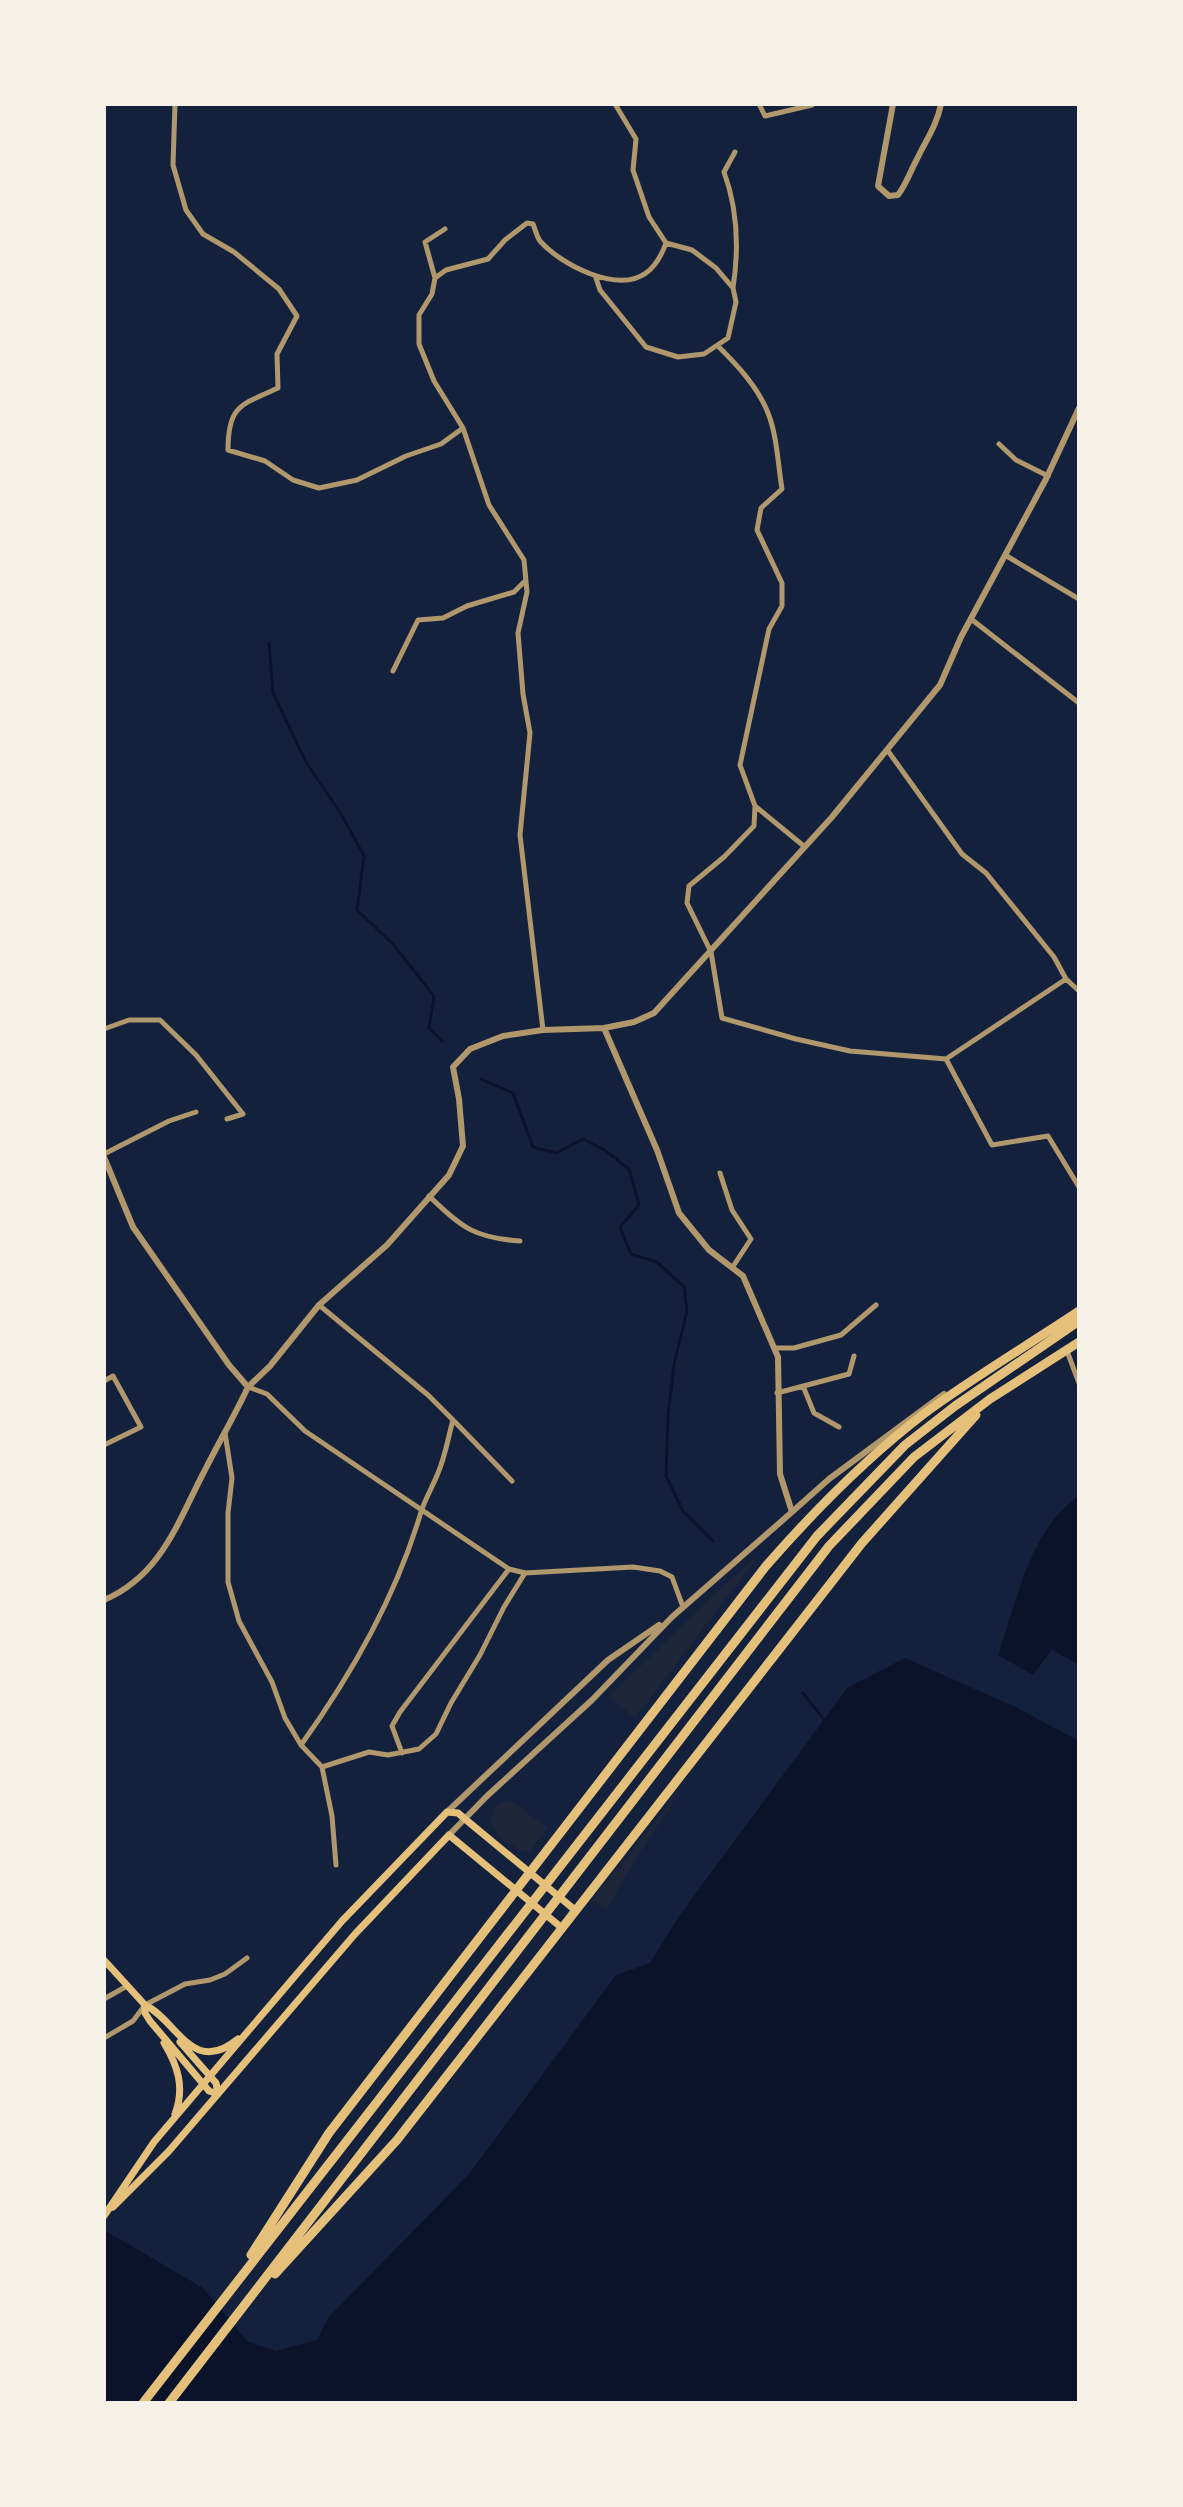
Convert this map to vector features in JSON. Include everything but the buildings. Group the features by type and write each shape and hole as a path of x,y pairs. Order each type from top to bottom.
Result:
{"highway":[{"path":"219,2305 329,2133 766,1566 851,1475 926,1413 1079,1311"},
{"path":"143,2403 817,1536 905,1445 955,1406 1079,1321"},
{"path":"169,2403 829,1546 914,1457 990,1399 1079,1342"},
{"path":"235,2318 397,2140 862,1543 990,1399"}],"main road":[{"path":"105,2215 137,2165 249,2030 342,1921 447,1812 458,1813 575,1910"},
{"path":"105,2215 169,2151 355,1934 449,1835 562,1928"},
{"path":"104,1960 145,2005 153,2009 211,2077 218,2094"},
{"path":"145,2005 145,2013 177,2067 180,2093 173,2120"},
{"path":"150,2021 209,2091 218,2094"},
{"path":"164,2022 186,2042 205,2051 222,2049 249,2030"}],"street":[{"path":"175,104 173,165 186,210 203,234 234,252 279,289 297,316 277,354 278,388 241,405 228,425 228,450 265,461 293,480 319,488 357,480 406,456 441,444 463,428"},
{"path":"615,104 636,139 633,170 649,217 666,243 692,250 716,268 733,288"},
{"path":"759,104 765,116 812,105"},
{"path":"893,104 878,186 889,196 898,195 908,180 937,122 941,104"},
{"path":"596,278 600,290 646,347 678,357 704,354 728,338 736,302 733,288 738,259 733,198 724,172 735,152"},
{"path":"435,278 446,270 488,259 505,240 527,223 533,224 539,240 569,263 596,278 608,280 635,279 647,273 661,257 666,243"},
{"path":"445,229 425,242 435,278 432,294 419,315 419,344 434,381 463,428 489,505 524,560 527,592 518,633 530,733 520,835 543,1030"},
{"path":"718,346 739,368 769,415 782,489 761,508 757,530 782,583 782,606 769,629 740,765 755,806 754,826 724,857 689,886 687,903 711,952 722,1018 850,1051 946,1059 1066,979"},
{"path":"104,1600 123,1592 151,1566 175,1534 248,1387 270,1366 319,1305 387,1245 449,1175 463,1146 453,1067 470,1049 503,1036 543,1030 604,1028 634,1022 654,1013 888,751 940,685 971,619 1048,476 1079,408"},
{"path":"999,444 1016,460 1048,476"},
{"path":"1005,555 1079,599"},
{"path":"393,671 418,620 443,618 467,606 514,592 526,580"},
{"path":"971,619 1079,703"},
{"path":"888,751 962,854 986,873 1054,957 1066,979 1079,991"},
{"path":"755,806 805,847"},
{"path":"104,1029 129,1020 160,1020 196,1055 243,1114 227,1119"},
{"path":"604,1028 657,1150 679,1213 709,1250 743,1276 778,1357 780,1474 792,1512"},
{"path":"946,1059 992,1145 1048,1136 1079,1187"},
{"path":"196,1112 169,1121 104,1156 133,1227 229,1365 248,1387 267,1394 305,1431 509,1569 525,1573 633,1567 660,1571 672,1577 683,1607"},
{"path":"720,1173 732,1210 751,1239 732,1268"},
{"path":"429,1196 473,1233 491,1239 520,1241"},
{"path":"319,1305 428,1395 512,1481"},
{"path":"774,1348 794,1348 841,1335 876,1305"},
{"path":"449,1835 592,1700 672,1617 829,1479 927,1405 1057,1326"},
{"path":"1067,1350 1079,1383"},
{"path":"777,1393 849,1374 854,1356"},
{"path":"104,1381 113,1376 141,1427 104,1445"},
{"path":"803,1386 814,1413 839,1427"},
{"path":"301,1745 335,1696 388,1600 421,1510 440,1471 453,1420"},
{"path":"225,1433 232,1478 228,1513 228,1582 239,1621 272,1682 285,1718 301,1745 322,1767 332,1816 336,1865"},
{"path":"402,1753 392,1726 400,1712 509,1569"},
{"path":"322,1767 369,1752 388,1755 419,1749 436,1734 525,1573"},
{"path":"447,1812 608,1660 672,1617"},
{"path":"104,2038 133,2021 145,2005 185,1984 225,1974 247,1958"},
{"path":"104,1999 127,1986"}],"shaded area":[{"path":"1079,1496 1079,1665 1052,1650 1033,1675 998,1655 1036,1547 1062,1510"},
{"path":"759,1555 635,1718 609,1697 719,1590"},
{"path":"905,1658 1013,1706 1079,1741 1079,2403 109,2403 104,2399 104,2227 203,2288 247,2341 276,2351 317,2340 328,2318 469,2174 616,1975 650,1963 679,1916 848,1687"},
{"path":"686,1783 633,1863 607,1909 592,1900"},
{"path":"510,1800 548,1828 529,1852 505,1841 492,1824 491,1817 496,1805"}],"waterway":[{"path":"269,643 273,693 306,762 341,814 364,856 357,910 393,944 434,996 429,1028 442,1041"},
{"path":"481,1079 513,1093 533,1147 556,1153 583,1139 606,1151 629,1169 639,1205 620,1227 631,1254 657,1262 684,1287 687,1311 674,1364 666,1476 683,1511 713,1541"},
{"path":"803,1693 824,1720"}]}
